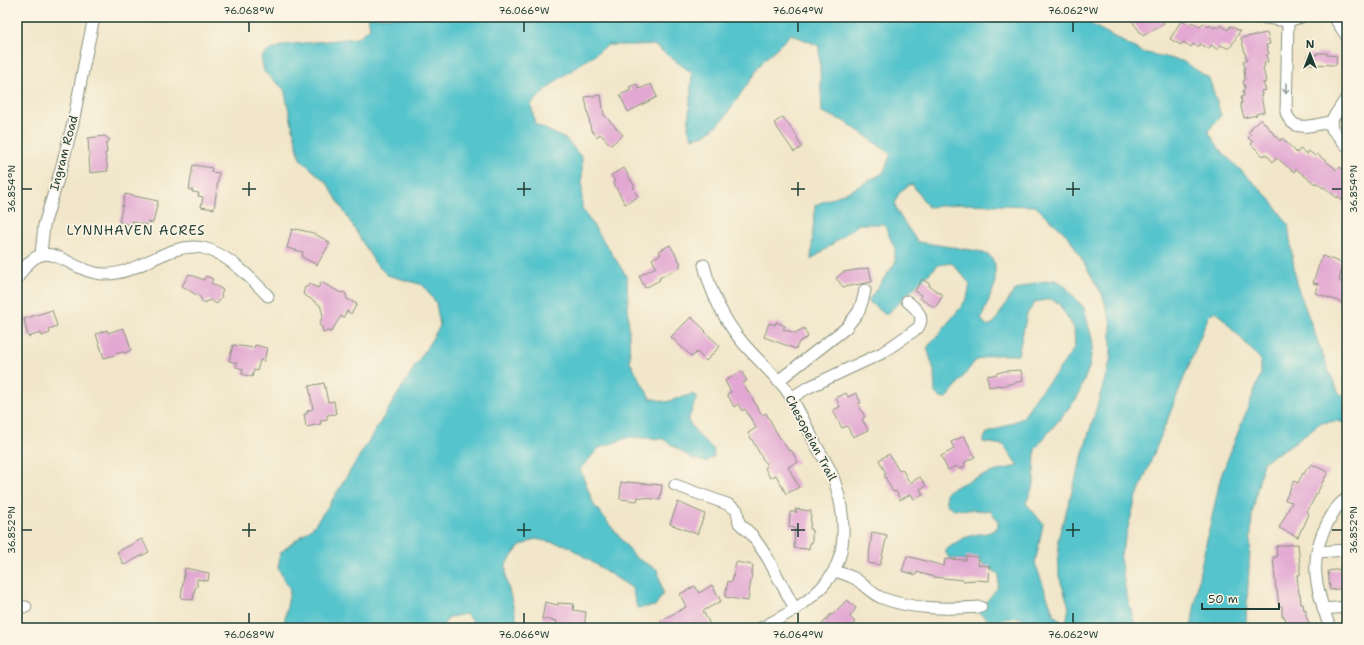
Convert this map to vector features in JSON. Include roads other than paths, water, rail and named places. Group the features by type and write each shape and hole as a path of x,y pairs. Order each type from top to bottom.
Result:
{"street":[{"name":"Ingram Road","path":"41,254 44,225 74,123 94,17"},
{"path":"1258,17 1288,21 1301,17"},
{"path":"1334,17 1347,37"},
{"path":"1288,21 1286,112 1288,119 1291,123 1299,126 1309,126 1331,122"},
{"path":"1347,97 1331,122 1332,129 1347,146"},
{"path":"17,279 31,259 41,254 49,254 62,258 78,268 105,274 127,270 180,249 192,247 203,248 220,254 268,296"},
{"name":"Chesopeian Trail","path":"704,265 708,280 727,322 742,342 778,381 791,398 833,476 840,500 843,521 841,546 834,571 826,582 810,598 795,609 761,628"},
{"path":"778,381 846,328 854,319 859,310 865,290"},
{"path":"791,398 808,388 882,353 918,328 921,324 920,314 907,301"},
{"path":"675,485 727,504 737,510 739,523 752,534 767,557 795,609"},
{"path":"1330,628 1317,588 1315,573 1317,552 1324,530 1333,512 1340,503 1347,498"},
{"path":"1317,552 1347,550"},
{"path":"834,571 854,578 870,592 895,602 930,608 953,609 981,607"},
{"path":"1323,609 1347,607"}],"water":[{"path":"368,17 1081,17 1094,26 1142,52 1182,61 1209,78 1221,115 1208,131 1221,151 1270,199 1288,224 1296,283 1328,369 1339,393 1347,398 1347,424 1338,421 1320,423 1292,444 1263,462 1252,515 1246,620 1247,628 1191,628 1200,571 1221,476 1261,374 1261,360 1216,311 1209,315 1135,501 1120,558 1126,593 1136,628 1026,628 1027,623 1019,617 990,621 978,612 998,587 999,574 980,562 949,558 945,551 963,539 994,530 998,527 998,520 990,511 954,509 946,504 946,492 981,476 1018,466 1004,445 983,442 986,434 1023,418 1037,395 1055,375 1075,347 1074,328 1059,304 1051,299 1035,302 1027,314 1018,355 991,355 975,361 947,398 940,398 935,393 934,370 927,348 961,307 967,298 970,284 952,263 938,265 886,315 868,301 895,263 895,249 884,224 859,224 811,260 815,205 852,190 883,173 891,154 846,122 822,112 819,46 791,34 763,61 723,120 705,135 692,138 688,128 692,73 654,45 608,45 556,81 531,104 535,124 567,140 582,158 582,208 627,277 630,362 650,398 666,402 693,394 697,396 688,421 699,436 713,449 714,456 706,462 693,459 663,439 630,437 599,448 580,469 594,505 636,558 658,570 663,594 655,606 637,608 632,588 566,545 535,539 519,547 506,564 506,579 519,628 478,628 466,614 449,617 441,628 279,628 284,624 290,590 278,568 281,552 313,527 329,505 440,326 436,303 423,285 387,275 375,263 327,183 300,159 284,89 264,72 261,57 269,51 284,45 357,38 370,28","holes":["912,184 928,207 961,204 1035,206 1069,237 1102,294 1111,323 1111,358 1058,539 1059,576 1069,607 1066,623 1063,623 1054,615 1035,563 1043,524 1026,503 1034,484 1035,449 1077,398 1089,368 1093,343 1084,308 1063,284 1055,280 1034,283 1014,291 994,323 987,326 981,319 995,285 995,264 990,256 978,251 918,242 897,211 895,204 897,196 905,187"]}],"district":[{"name":"LYNNHAVEN ACRES","path":"136,230"}]}
